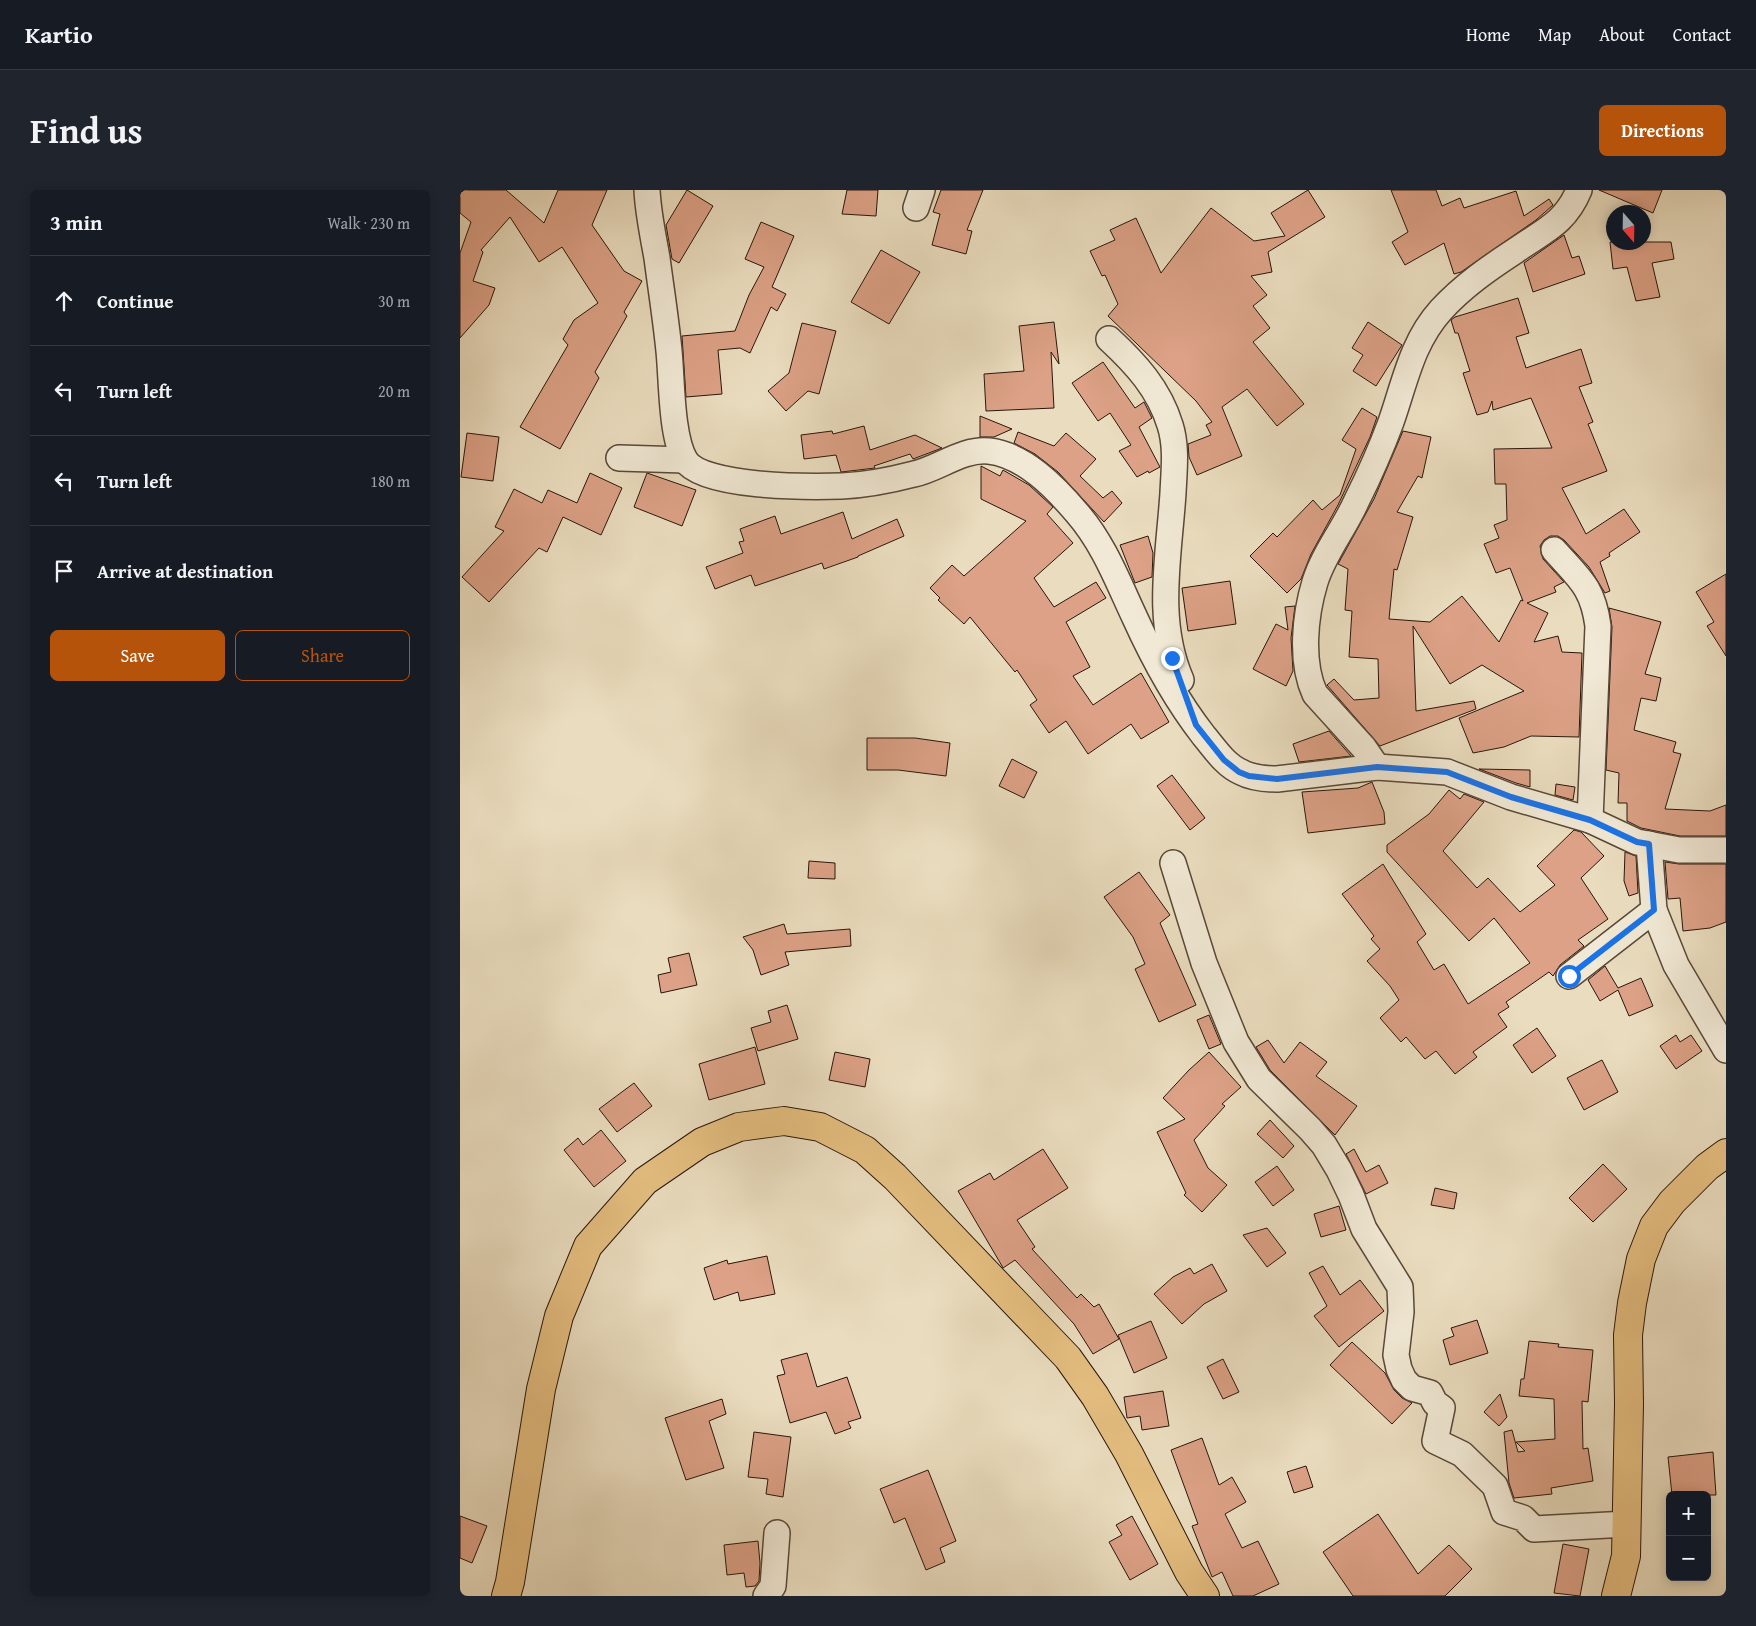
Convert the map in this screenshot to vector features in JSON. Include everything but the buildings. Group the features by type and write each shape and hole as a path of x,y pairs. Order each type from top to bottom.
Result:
{"main road":[{"path":"506,1596 510,1582 543,1380 559,1316 588,1246 644,1181 677,1157 702,1142 739,1127 784,1121 820,1127 865,1150 895,1177 1068,1358 1095,1396 1129,1454 1189,1572 1205,1596"},
{"path":"1616,1596 1626,1556 1628,1335 1641,1259 1654,1226 1672,1202 1707,1167 1726,1152"}],"street":[{"path":"647,190 669,353 677,435 685,460 696,471 732,481 843,486 887,481 919,474 972,452 986,450 1012,458 1034,472 1078,514 1114,569 1136,620 1168,683 1196,725 1224,760 1239,772 1249,776 1277,779 1377,767 1447,772 1511,797 1590,820 1637,842 1679,850 1726,850"},
{"path":"1377,767 1364,748 1322,702 1310,684 1307,656 1308,627 1315,581 1356,502 1390,424 1410,361 1423,333 1458,292 1486,270 1554,226 1573,203 1579,190"},
{"path":"1109,340 1138,366 1165,410 1171,427 1175,463 1166,569 1165,623 1172,658 1196,725"},
{"path":"619,458 685,460"},
{"path":"1554,550 1589,589 1595,606 1598,626 1590,820"},
{"path":"1649,844 1654,910 1676,965 1726,1050"},
{"path":"1173,863 1204,962 1236,1042 1259,1079 1324,1145 1351,1195 1364,1229 1400,1287 1401,1312 1396,1355 1404,1380 1418,1391 1430,1393 1435,1403 1442,1408 1436,1441 1462,1454 1495,1486 1504,1512 1523,1518 1534,1529 1627,1524"},
{"path":"1569,976 1654,910"},
{"path":"766,1596 773,1586 777,1533"}],"route":[{"path":"1172,658 1196,725 1224,760 1239,772 1249,776 1277,779 1377,767 1447,772 1511,797 1590,820 1637,842 1649,844 1651,894 1654,910 1569,976"}]}
